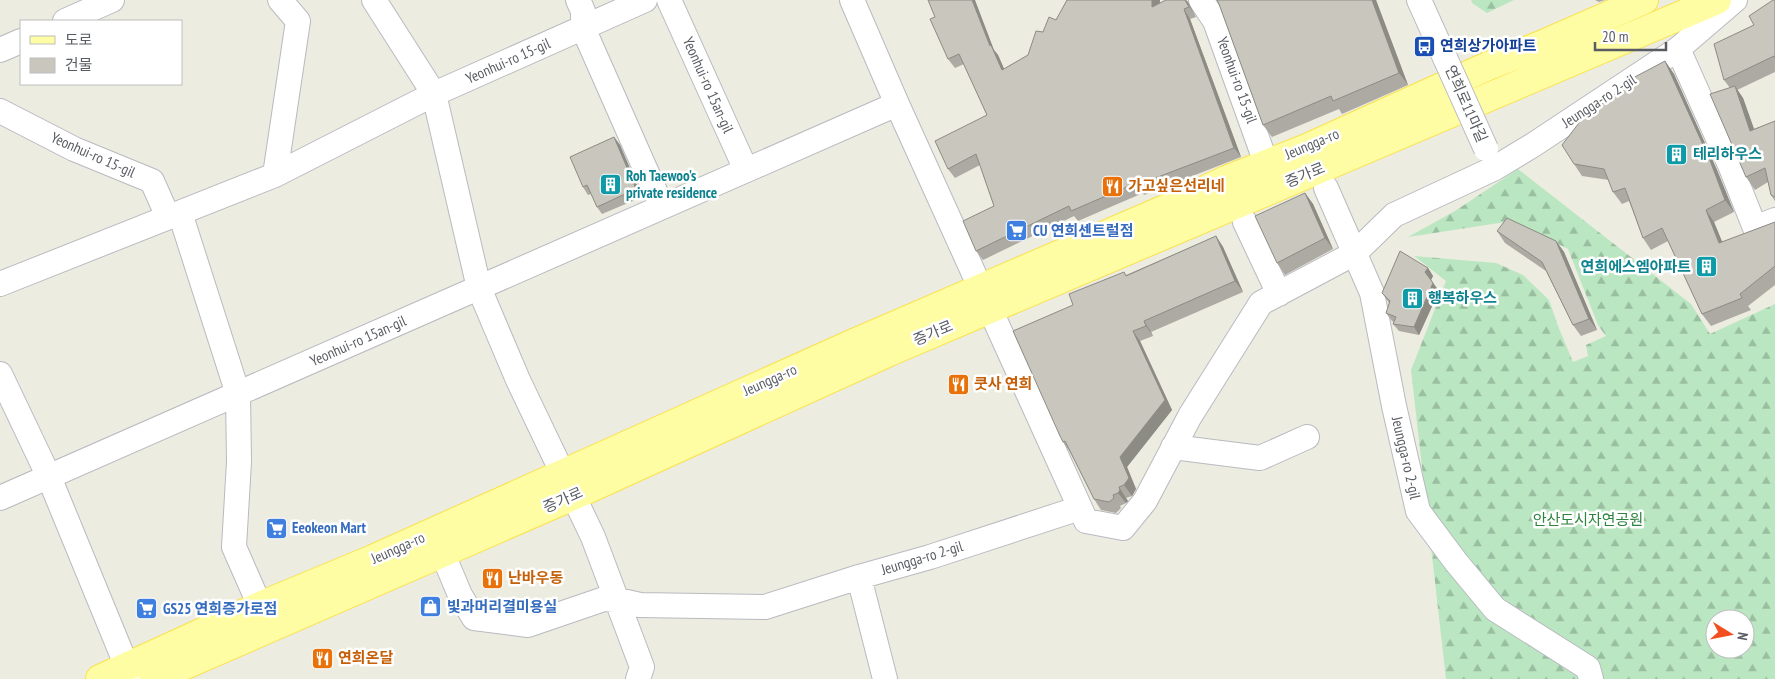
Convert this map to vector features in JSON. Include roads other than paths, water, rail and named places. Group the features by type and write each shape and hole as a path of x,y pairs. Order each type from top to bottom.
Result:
{"main road":[{"name":"Jeungga-ro","path":"100,679 129,673 260,606 373,559 567,485 617,448 984,299 1156,212 1266,163 1307,148 1488,66 1644,0"},
{"name":"증가로","path":"984,299 1717,0"},
{"name":"증가로","path":"153,679 442,552 567,485"}],"street":[{"path":"67,20 112,0"},
{"path":"275,175 298,21 280,0"},
{"path":"374,0 434,94 479,288 518,380 593,538 642,667 638,679"},
{"path":"578,0 583,11 583,28 662,207"},
{"name":"Yeonhui-ro 15-gil","path":"0,284 275,175 434,94 645,0"},
{"name":"Yeonhui-ro 15an-gil","path":"669,0 746,170"},
{"path":"852,0 984,299 1080,508"},
{"name":"Yeonhui-ro 15-gil","path":"1201,0 1215,21 1266,163"},
{"name":"연희로11마길","path":"1419,0 1490,158"},
{"name":"Jeungga-ro 2-gil","path":"618,600 640,605 765,607 930,557 1080,508 1086,521 1123,528 1145,501 1190,416 1262,303 1355,254 1394,215 1490,158 1540,140 1678,49 1735,0"},
{"path":"0,50 20,41"},
{"path":"1678,49 1730,165 1755,228 1775,220"},
{"name":"Yeonhui-ro 15an-gil","path":"0,498 897,104"},
{"name":"Yeonhui-ro 15-gil","path":"0,111 74,149 152,181 174,215"},
{"path":"1326,188 1355,254"},
{"path":"174,215 238,394 238,462 234,547 260,606"},
{"path":"1246,222 1279,294"},
{"name":"Jeungga-ro 2-gil","path":"1355,254 1372,293 1394,406 1418,512 1495,610 1588,668 1591,679"},
{"path":"0,374 49,477 129,673"},
{"path":"1173,447 1260,458 1307,437"},
{"name":"Jeungga-ro","path":"442,552 460,595 474,618 528,625 604,599 618,600"},
{"path":"859,577 885,679"}],"place":[{"name":"연희상가아파트","path":"1424,46"},
{"name":"테리하우스","path":"1677,154"},
{"name":"Roh Taewoo's private residence","path":"610,185"},
{"name":"가고싶은선리네","path":"1112,186"},
{"name":"CU 연희센트럴점","path":"1017,231"},
{"name":"연희에스엠아파트","path":"1707,267"},
{"name":"행복하우스","path":"1412,298"},
{"name":"쿳사 연희","path":"958,384"},
{"name":"Eeokeon Mart","path":"276,528"},
{"name":"난바우동","path":"492,578"},
{"name":"빛과머리결미용실","path":"431,607"},
{"name":"GS25 연희증가로점","path":"147,609"},
{"name":"연희온달","path":"322,658"}],"park label":[{"name":"안산도시자연공원","path":"1588,520"}]}
